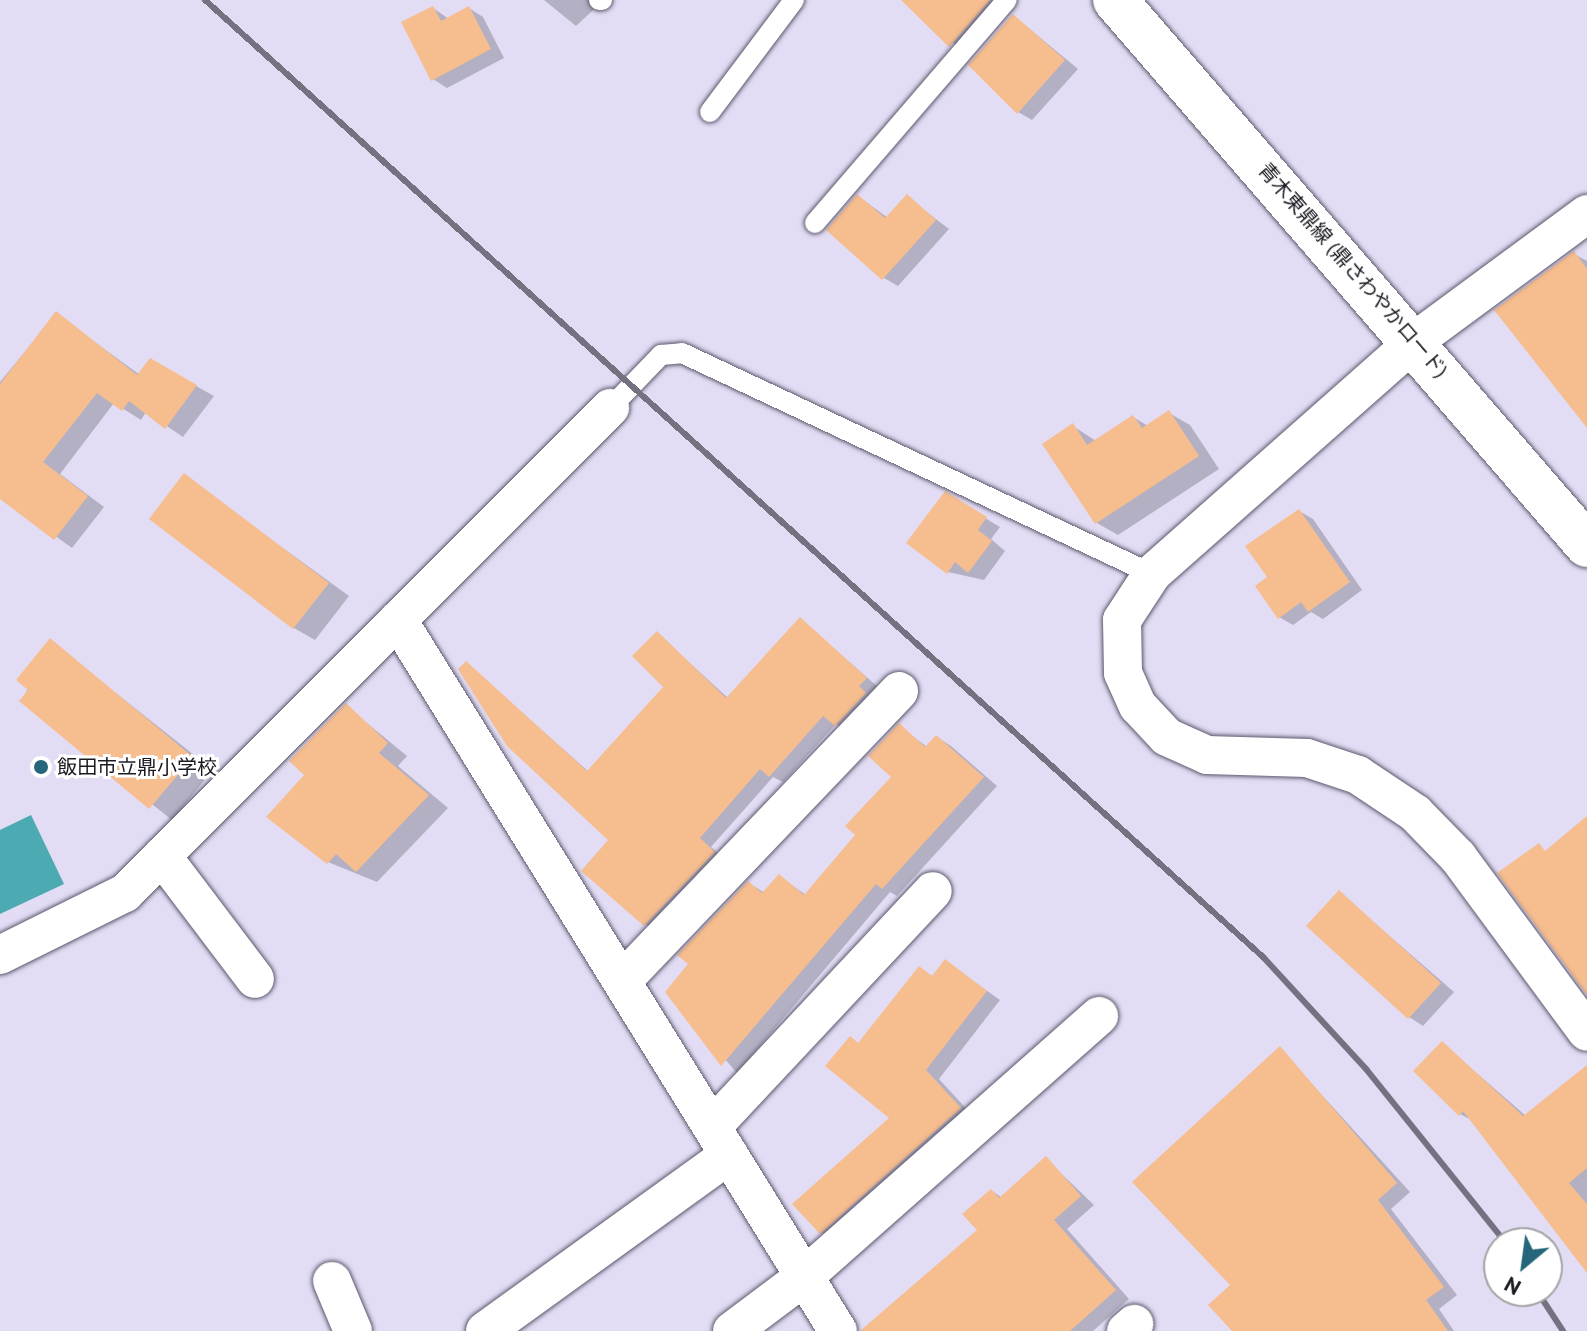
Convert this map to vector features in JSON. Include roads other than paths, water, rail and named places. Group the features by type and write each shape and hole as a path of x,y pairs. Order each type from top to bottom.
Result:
{"main road":[{"name":"青木東鼎線 (鼎さわやかロード)","path":"1115,0 1415,341 1587,545"}],"street":[{"path":"1587,214 1415,341 1152,574 1122,620 1123,673 1148,717 1167,737 1207,755 1307,758 1358,775 1415,813 1458,857 1587,1032"},
{"path":"0,955 125,893 610,408"},
{"path":"398,620 838,1331"},
{"path":"622,981 899,691"},
{"path":"162,856 255,979"},
{"path":"485,1331 720,1141 933,891"},
{"path":"732,1331 804,1277 1099,1016"},
{"path":"332,1281 353,1331"}],"lane":[{"path":"710,112 794,0"},
{"path":"815,223 1007,0"},
{"path":"610,408 661,355 682,353 1152,574"}],"railway":[{"path":"205,0 1264,958 1366,1069 1493,1227"},
{"path":"1547,1307 1563,1331"}],"place":[{"name":"飯田市立鼎小学校","path":"41,767"}]}
